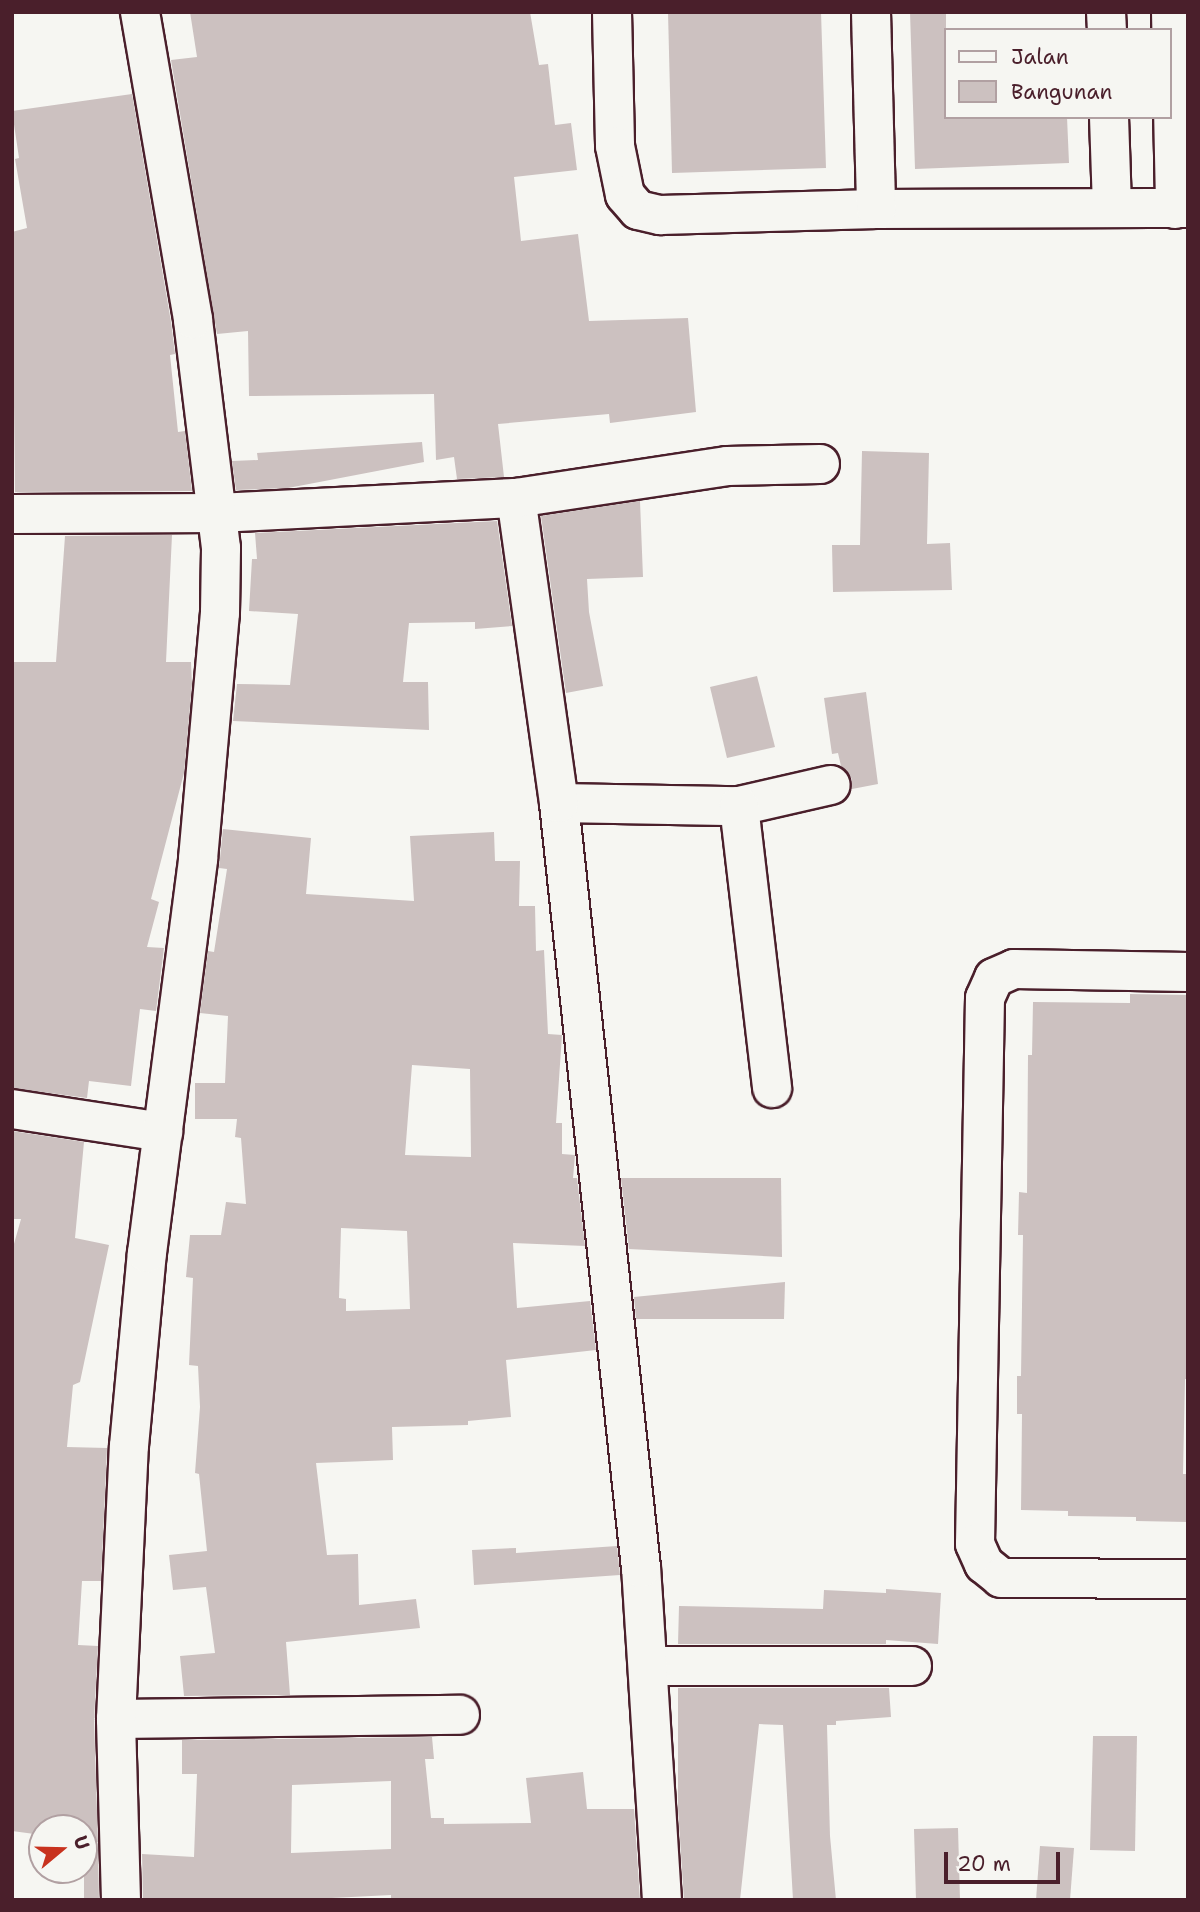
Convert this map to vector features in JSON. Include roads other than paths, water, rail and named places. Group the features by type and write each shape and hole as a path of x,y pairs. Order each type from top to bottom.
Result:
{"street":[{"path":"121,1900 116,1719 129,1446 147,1253 202,818 220,612 221,548 193,319 140,12"},
{"path":"612,12 615,146 625,195 638,210 660,215 876,209 1181,208 1172,32"},
{"path":"871,12 876,209"},
{"path":"1109,119 1112,207"},
{"path":"12,514 218,513 516,498 727,466 820,464"},
{"path":"516,498 559,803 641,1568 662,1900"},
{"path":"559,803 739,806 831,785"},
{"path":"739,806 772,1088"},
{"path":"1188,972 1014,969 994,978 985,998 975,1544 984,1564 1001,1577 1188,1579"},
{"path":"12,1110 163,1132"},
{"path":"648,1666 912,1666"},
{"path":"116,1719 460,1715"}]}
